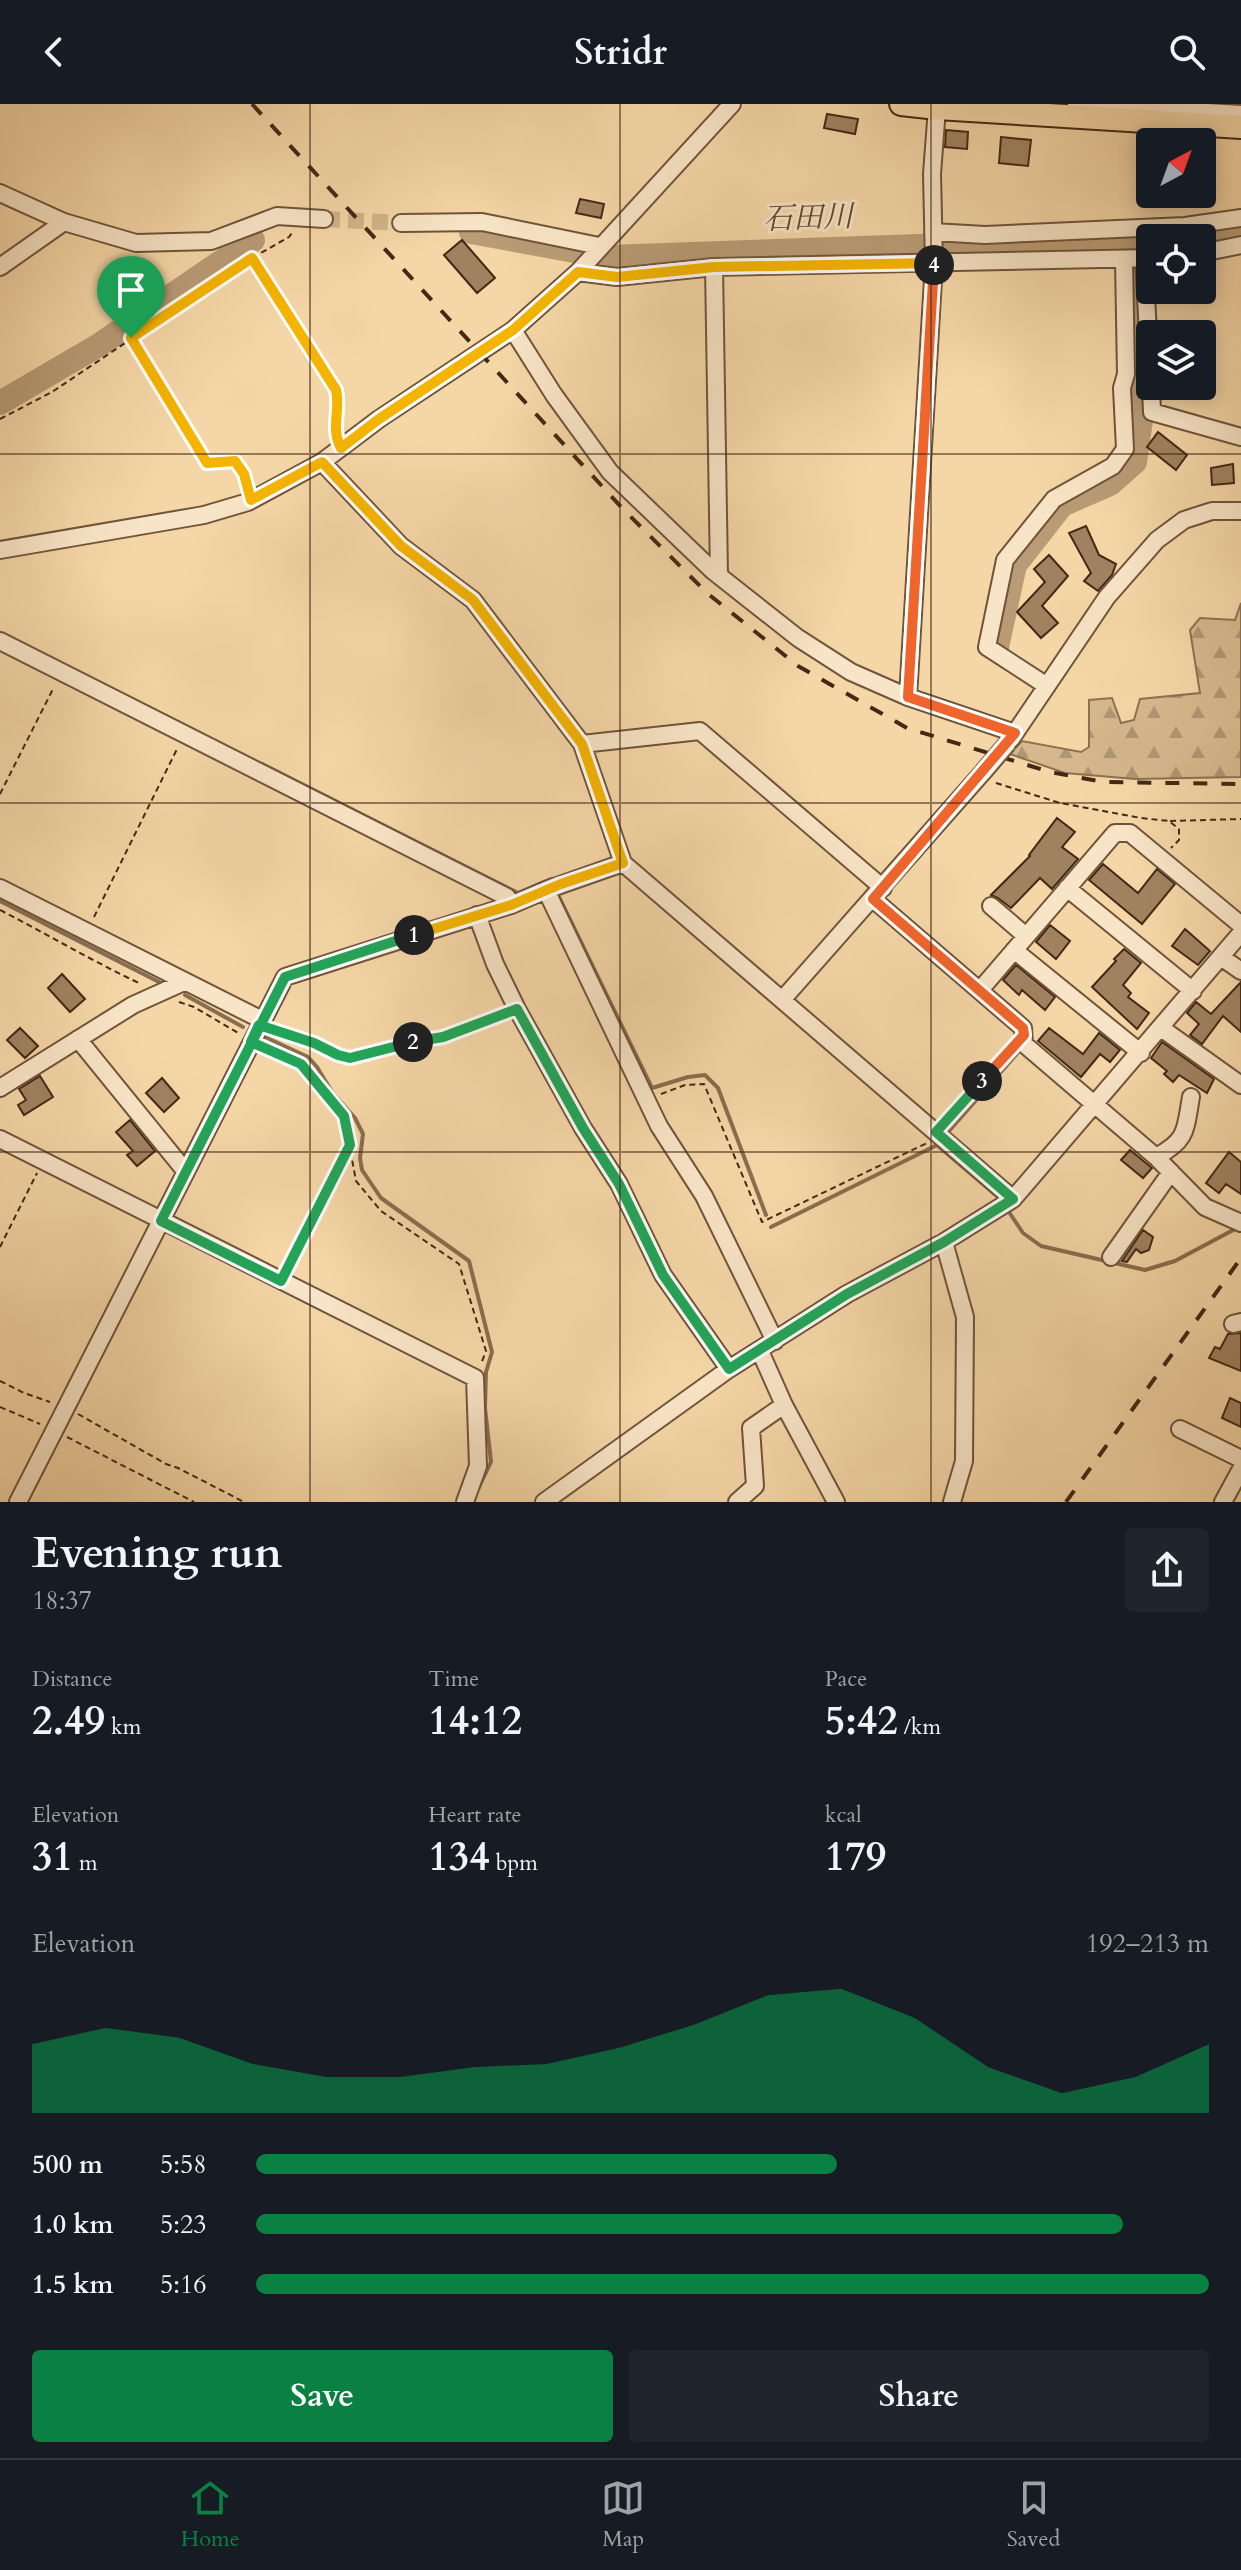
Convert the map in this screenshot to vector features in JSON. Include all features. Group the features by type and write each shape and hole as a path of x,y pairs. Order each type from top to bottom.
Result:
{"main road":[{"path":"901,104 937,108 1007,108 1241,127"}],"street":[{"path":"0,550 204,515 251,500 322,462 379,419 513,330 581,268 732,104"},
{"path":"1076,104 1241,114"},
{"path":"908,697 934,263 932,174 937,108"},
{"path":"0,193 64,222 136,243 211,241 277,216 324,219"},
{"path":"933,234 985,235 1185,226 1241,218"},
{"path":"0,267 64,222"},
{"path":"401,223 482,222 599,246"},
{"path":"1216,250 1241,245"},
{"path":"581,268 617,277 714,267 1136,259"},
{"path":"1047,686 987,647 1005,560 1054,499 1113,466 1125,449 1126,436 1121,416 1126,374 1124,260"},
{"path":"714,267 719,575"},
{"path":"513,330 554,395 610,472 719,575 798,638 851,672 1011,738"},
{"path":"1152,400 1152,412 1241,437"},
{"path":"322,462 401,546 473,600 582,744 623,863 1013,1199"},
{"path":"782,1000 982,774 1011,738 1107,597 1157,540 1184,520 1212,511 1241,511"},
{"path":"0,641 507,897 511,905"},
{"path":"582,744 700,731 1023,1028 1024,1044 1156,1157 1205,1207 1241,1223"},
{"path":"980,990 1115,833 1130,833 1241,925"},
{"path":"18,1502 285,977 511,905 623,863"},
{"path":"0,888 260,1022"},
{"path":"1067,888 1193,991"},
{"path":"546,890 659,1126 704,1196 775,1341"},
{"path":"991,906 1026,936"},
{"path":"477,915 495,964 517,1009 583,1128 619,1184 663,1275 729,1369"},
{"path":"544,1502 729,1369 847,1294 944,1242 1013,1199 1241,933"},
{"path":"1014,950 1141,1053"},
{"path":"1221,957 1241,971"},
{"path":"0,1088 133,1005 184,982"},
{"path":"1161,1028 1241,1085"},
{"path":"78,1039 186,1172"},
{"path":"1156,1157 1174,1147 1184,1133 1191,1097"},
{"path":"0,1139 475,1378 478,1466 465,1502"},
{"path":"1111,1257 1171,1172"},
{"path":"944,1242 965,1317 964,1461 952,1502"},
{"path":"760,1351 784,1405 836,1502"},
{"path":"737,1502 755,1486 751,1428 784,1405"},
{"path":"1180,1429 1241,1459"},
{"path":"1223,1502 1241,1469"}],"path":[{"path":"0,419 52,392 252,258 289,237 301,218"},
{"path":"252,258 336,390 335,420 341,448"},
{"path":"131,338 207,463 235,461 244,474 251,500"},
{"path":"0,794 62,672"},
{"path":"86,933 185,734"},
{"path":"982,774 1060,803 1141,818 1169,821 1241,819"},
{"path":"1160,857 1179,840 1179,829 1169,821"},
{"path":"0,910 62,942 89,960 194,1007 251,1042 301,1064 344,1116 356,1181 381,1211 459,1264 486,1351 475,1378"},
{"path":"260,1022 338,1055 357,1058 443,1037 517,1009"},
{"path":"661,1094 685,1085 704,1084 762,1222 928,1143 1024,1035"},
{"path":"281,1281 350,1145"},
{"path":"0,1247 43,1161"},
{"path":"0,1381 66,1407 166,1464 244,1502"},
{"path":"0,1407 194,1502"}],"green space":[{"path":"1241,603 1241,777 1135,779 1065,773 1010,754 1022,741 1081,752 1089,747 1089,700 1112,698 1121,723 1134,720 1140,699 1200,693 1190,630 1200,618 1235,620"}],"building":[{"path":"827,114 858,119 855,134 824,128"},
{"path":"946,130 968,132 967,149 945,147"},
{"path":"1001,137 1031,140 1028,166 999,163"},
{"path":"580,199 604,204 601,218 576,213"},
{"path":"462,240 495,278 477,293 444,255"},
{"path":"1158,432 1187,455 1176,470 1147,447"},
{"path":"1233,464 1234,483 1212,485 1211,468"},
{"path":"1086,526 1099,555 1116,564 1112,575 1098,591 1084,581 1091,573 1069,533"},
{"path":"1049,555 1068,576 1042,606 1058,623 1041,638 1017,612 1045,582 1034,569"},
{"path":"1057,818 1075,832 1062,847 1078,859 1052,889 1040,878 1011,908 991,895 1030,856"},
{"path":"1103,864 1138,893 1157,869 1175,884 1142,924 1089,880"},
{"path":"1050,925 1070,941 1056,959 1036,942"},
{"path":"1185,929 1210,951 1198,965 1172,946"},
{"path":"1124,949 1141,963 1123,985 1131,993 1128,997 1149,1013 1137,1029 1092,987"},
{"path":"1016,965 1055,997 1045,1010 1022,990 1019,995 1003,980"},
{"path":"62,974 85,999 70,1012 48,988"},
{"path":"1241,982 1241,1032 1223,1016 1202,1044 1190,1035 1199,1024 1187,1013 1196,1002 1211,1014"},
{"path":"20,1028 38,1046 25,1058 7,1040"},
{"path":"1049,1028 1083,1054 1099,1033 1120,1050 1110,1062 1100,1054 1081,1077 1038,1041"},
{"path":"1162,1042 1214,1079 1207,1093 1179,1075 1173,1082 1164,1074 1167,1071 1151,1058"},
{"path":"40,1076 53,1097 24,1115 18,1105 26,1100 19,1089"},
{"path":"162,1078 179,1098 164,1112 146,1093"},
{"path":"130,1120 155,1151 137,1166 127,1155 133,1151 116,1132"},
{"path":"1130,1150 1152,1168 1143,1178 1121,1160"},
{"path":"1229,1152 1241,1162 1241,1194 1226,1184 1219,1193 1206,1183"},
{"path":"1143,1230 1153,1237 1149,1250 1141,1253 1136,1249 1127,1262 1122,1261"},
{"path":"1241,1333 1241,1371 1209,1358 1215,1347 1220,1349 1228,1334"},
{"path":"1230,1398 1241,1403 1241,1427 1222,1418"}],"waterway":[{"name":"石田川","path":"1216,232 1241,229"},
{"name":"石田川","path":"471,232 607,257 1136,238"},
{"name":"石田川","path":"0,403 99,345 253,240"},
{"path":"997,647 1015,565 1062,505 1110,484 1135,462 1141,420 1133,266"},
{"path":"262,764 518,893 551,879"},
{"path":"559,897 652,1088 705,1075 718,1088 766,1215"},
{"path":"0,901 161,983"},
{"path":"185,995 243,1027"},
{"path":"265,1037 308,1057 355,1118 363,1134 362,1170 381,1198 469,1261 492,1352 486,1372 485,1408 491,1462 476,1493"},
{"path":"949,1131 1021,1049"},
{"path":"771,1227 937,1145 998,1197"},
{"path":"1009,1212 1023,1233 1041,1246 1145,1270 1175,1261 1237,1228"}],"tunnel":[{"path":"324,219 401,223"}],"railway":[{"path":"252,104 622,508 707,593 798,666 907,728 1050,772 1103,782 1241,784"},
{"path":"1066,1502 1241,1258"}],"route":[{"path":"131,338 207,463 235,461 244,474 251,500 322,462 401,546 473,600 582,744 623,863 511,905 285,977 259,1025 161,1221 281,1281 350,1145 344,1116 301,1064 251,1042 259,1025 314,1043 338,1055 357,1058 443,1037 517,1009 583,1128 619,1184 663,1275 729,1369 847,1294 944,1242 1013,1199 936,1132 1024,1035 1023,1028 873,899 1015,733 908,697 934,263 714,267 617,277 578,272 513,330 379,419 341,448 335,420 336,390 252,258 131,338"}]}
